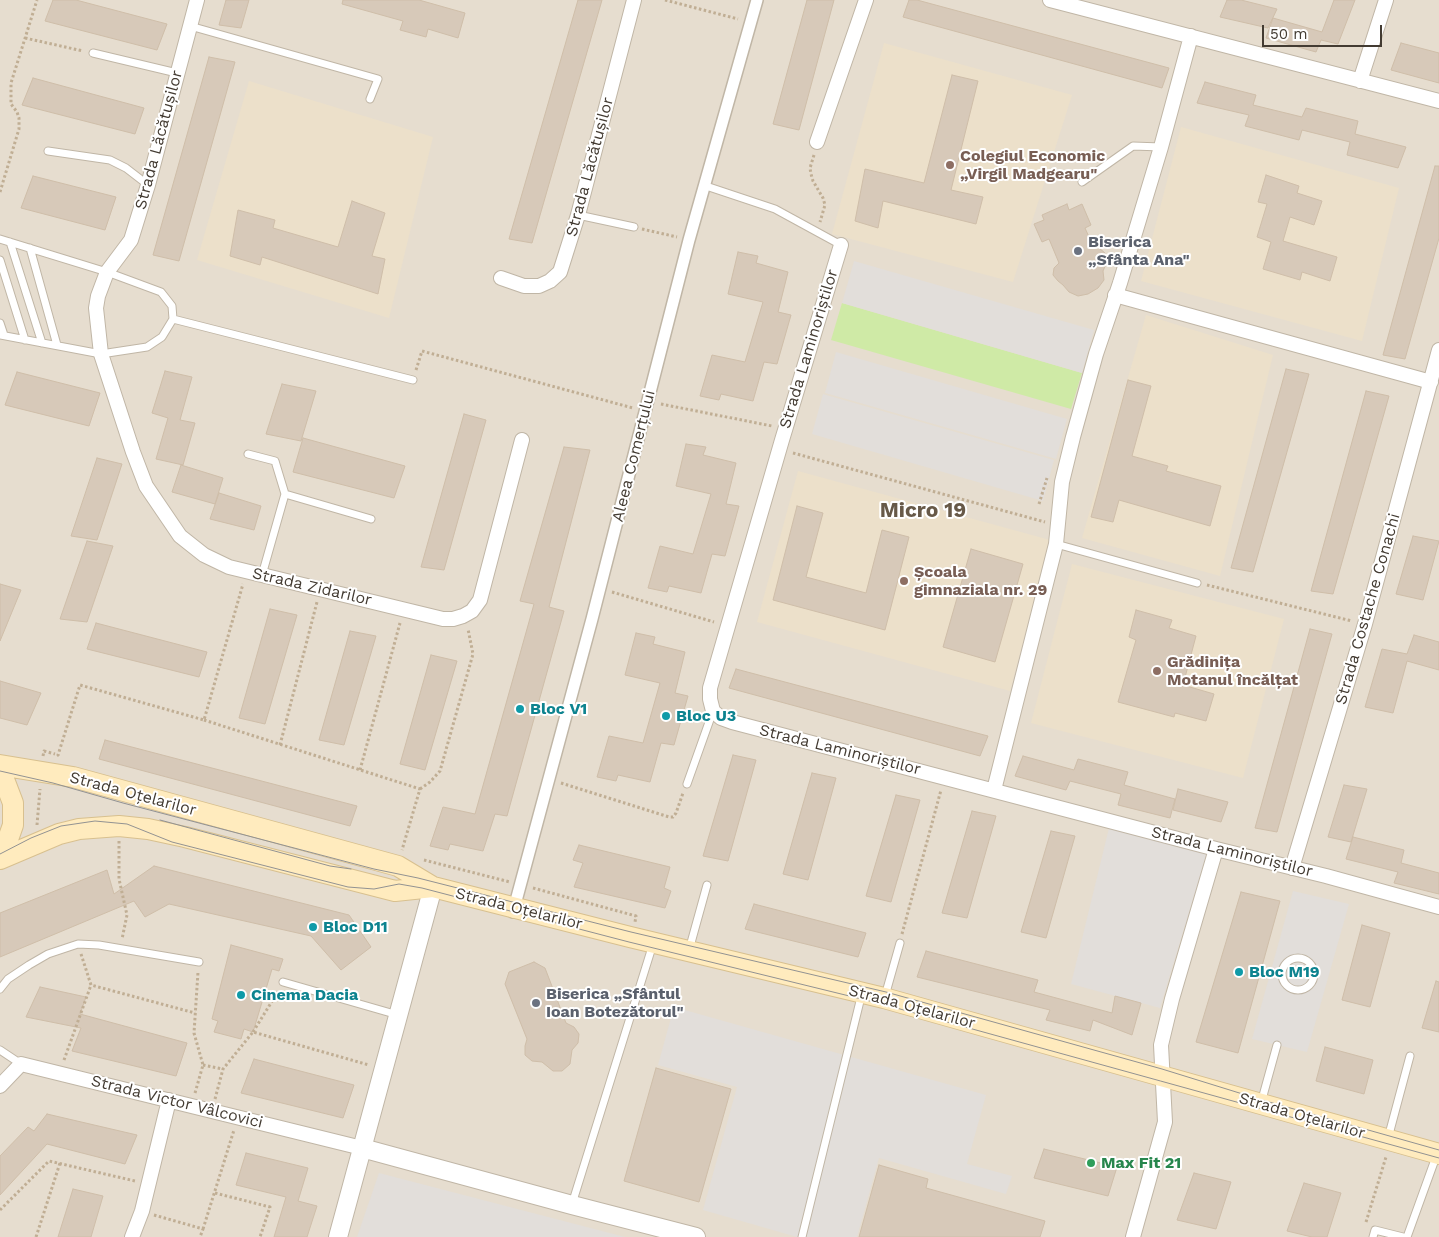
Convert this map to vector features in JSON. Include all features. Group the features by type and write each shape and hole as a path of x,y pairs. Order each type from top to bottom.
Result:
{"main road":[{"name":"Strada Oțelarilor","path":"0,765 73,777 398,866 433,887 513,910 689,950 884,998 1438,1154"},
{"path":"0,777 5,782 13,803 13,825 6,845 0,852"},
{"name":"Strada Oțelarilor","path":"0,859 59,834 79,829 119,826 148,829 185,837 394,891 433,887"}],"street":[{"name":"Strada Lăcătușilor","path":"107,272 131,240 148,185 197,0"},
{"name":"Strada Lăcătușilor","path":"501,278 524,286 539,286 550,281 560,272 578,215 634,0"},
{"name":"Aleea Comerțului","path":"513,910 600,589 689,240 706,186 757,0"},
{"path":"818,142 866,0"},
{"path":"1050,0 1439,101"},
{"path":"1360,81 1386,0"},
{"path":"994,790 1056,544 1062,482 1073,437 1096,354 1160,147 1191,36"},
{"name":"Strada Laminoriștilor","path":"841,245 785,428 710,688 713,711 721,718 732,722 1439,907"},
{"name":"Strada Zidarilor","path":"107,272 98,296 96,308 101,354 146,486 180,536 204,555 229,567 443,619 463,616"},
{"path":"1115,295 1431,382"},
{"name":"Strada Costache Conachi","path":"1292,868 1365,624 1439,350"},
{"path":"463,616 472,611 480,600 522,440"},
{"path":"1133,1237 1165,1122 1161,1045 1172,999 1216,849"},
{"path":"338,1237 433,887"},
{"path":"0,1086 21,1064"},
{"name":"Strada Victor Vâlcovici","path":"21,1064 362,1148 696,1237"},
{"path":"132,1237 142,1211 169,1100"}],"lane":[{"path":"190,26 378,79 370,99"},
{"path":"93,53 177,73"},
{"path":"1082,182 1133,146 1160,147"},
{"path":"48,151 110,160 126,168 148,185"},
{"path":"706,186 775,209 841,245"},
{"path":"578,215 634,227"},
{"path":"0,239 107,272 161,292 172,306 173,319 162,337 147,348 101,354 2,335 0,322"},
{"path":"10,242 42,343"},
{"path":"30,248 57,345"},
{"path":"0,260 25,340"},
{"path":"173,319 413,380"},
{"path":"248,454 275,462 285,494 262,576"},
{"path":"285,494 371,519"},
{"path":"1056,544 1197,583"},
{"path":"687,784 713,711"},
{"path":"689,950 707,885"},
{"path":"572,1205 654,942"},
{"path":"884,998 900,943"},
{"path":"0,990 8,979 29,965 48,954 78,944 99,945 198,962"},
{"path":"1301,957 1313,966 1315,974 1313,982 1307,988 1292,990 1283,981 1281,976 1282,969 1289,959 1301,957"},
{"path":"283,982 398,1015"},
{"path":"802,1237 862,993"},
{"path":"1261,1104 1277,1045"},
{"path":"0,1050 21,1064"},
{"path":"1389,1141 1410,1056"},
{"path":"1407,1237 1438,1154"},
{"path":"1373,1237 1376,1230 1403,1237"}],"path":[{"path":"0,192 19,129 19,118 11,104 11,83 36,0"},
{"path":"665,0 751,22"},
{"path":"25,38 93,53"},
{"path":"817,232 825,205 824,198 813,181 810,168 818,142"},
{"path":"634,227 689,240"},
{"path":"413,380 422,350 646,406 785,428"},
{"path":"780,449 1058,525"},
{"path":"204,720 247,572"},
{"path":"1197,583 1365,624"},
{"path":"280,745 320,589"},
{"path":"600,589 728,626"},
{"path":"360,770 404,609"},
{"path":"401,854 420,789 440,771 473,654 470,636 463,616"},
{"path":"67,758 58,755 80,685 204,720 420,789"},
{"path":"900,943 944,777"},
{"path":"549,779 669,817 673,817 676,813 687,784"},
{"path":"119,826 119,879 127,915 119,949"},
{"path":"420,859 636,916 630,937"},
{"path":"59,1073 91,985 78,944"},
{"path":"191,1106 203,1065 194,1033 198,962"},
{"path":"212,1111 223,1069 253,1032 283,982"},
{"path":"91,985 195,1013"},
{"path":"253,1032 384,1070"},
{"path":"203,1065 223,1069"},
{"path":"200,1237 238,1117"},
{"path":"1364,1228 1389,1141"},
{"path":"0,1210 49,1161 148,1184"},
{"path":"36,1237 60,1163"},
{"path":"214,1193 270,1207 260,1237"},
{"path":"142,1211 203,1229"}],"shaded area":[{"path":"0,0 1439,0 1439,1237 0,1237"},
{"name":"Colegiul Economic „Virgil Madgearu\"","path":"884,43 1072,95 1013,282 832,234"},
{"path":"249,81 433,137 389,318 197,260"},
{"path":"1181,127 1399,188 1362,341 1141,281"},
{"path":"854,261 1094,330 1082,373 842,303"},
{"path":"1146,315 1273,355 1220,576 1082,538"},
{"path":"836,352 1067,419 1056,459 825,393"},
{"path":"823,394 1054,460 1043,501 812,434"},
{"name":"Școala gimnaziala nr. 29","path":"798,471 1050,540 1010,691 757,622"},
{"name":"Grădinița Motanul încălțat","path":"1072,564 1284,619 1243,778 1031,723"},
{"path":"1109,828 1207,853 1160,1008 1071,984"},
{"path":"1293,891 1349,904 1307,1052 1252,1039"},
{"path":"674,1007 986,1095 967,1164 1012,1176 1006,1194 879,1158 857,1237 797,1237 703,1210 737,1087 658,1065"},
{"path":"379,1173 625,1237 357,1237"}],"green space":[{"path":"842,303 1082,373 1071,409 831,340"}],"building":[{"path":"53,0 76,0 167,24 157,50 45,21"},
{"path":"226,0 249,0 241,28 219,25"},
{"path":"343,0 419,0 465,13 458,38 428,29 426,37 400,30 403,21 342,4"},
{"path":"578,0 602,0 532,243 509,239"},
{"path":"807,0 834,0 799,130 773,124"},
{"path":"909,0 917,0 1169,68 1162,88 903,17"},
{"path":"1227,0 1241,0 1277,9 1268,28 1220,17"},
{"path":"1334,0 1355,0 1338,44 1321,40 1316,52 1266,38 1273,18 1322,32"},
{"path":"1401,43 1439,53 1439,83 1391,70"},
{"path":"209,57 235,62 179,261 153,255"},
{"path":"952,75 978,81 951,190 983,197 976,224 883,201 878,228 855,221 865,169 924,183"},
{"path":"33,78 144,108 135,134 22,105"},
{"path":"1205,82 1256,95 1253,105 1302,117 1306,108 1358,121 1355,134 1406,147 1398,168 1347,155 1350,142 1302,130 1299,140 1245,126 1249,115 1197,103"},
{"path":"1435,166 1439,166 1439,238 1405,359 1383,355"},
{"path":"1266,175 1299,186 1297,193 1322,201 1314,225 1290,217 1283,241 1337,257 1330,281 1302,272 1300,280 1263,269 1271,242 1257,237 1267,204 1258,202"},
{"path":"33,176 116,197 105,230 21,208"},
{"path":"352,201 385,213 372,256 385,259 378,294 262,257 260,265 230,256 238,210 275,220 273,228 338,247"},
{"name":"Biserica „Sfânta Ana\"","path":"1067,204 1069,210 1082,204 1091,225 1085,228 1093,246 1105,253 1107,262 1103,271 1104,280 1098,288 1088,294 1078,296 1069,292 1053,275 1054,268 1059,263 1049,239 1042,242 1034,224 1044,220 1042,215"},
{"path":"738,252 758,256 756,263 788,272 778,312 791,315 777,364 764,362 753,401 721,394 719,400 700,396 712,355 745,362 763,302 728,294"},
{"path":"1286,369 1309,374 1253,572 1231,568"},
{"path":"165,371 192,377 180,420 195,423 183,465 156,459 168,418 152,413"},
{"path":"17,372 100,393 89,426 5,405"},
{"path":"1128,380 1151,386 1132,456 1168,466 1166,471 1221,486 1210,526 1119,500 1113,522 1091,517"},
{"path":"282,384 316,391 301,441 266,434"},
{"path":"1366,391 1389,396 1333,594 1311,591"},
{"path":"464,414 486,420 444,570 421,567"},
{"path":"303,438 405,466 394,498 293,472"},
{"path":"686,444 706,447 703,455 736,463 726,504 739,506 725,556 712,554 701,593 669,586 667,592 648,588 660,546 693,554 711,494 676,486"},
{"name":"Bloc V1","path":"564,447 590,450 549,607 564,611 507,816 495,814 483,851 450,844 448,850 430,846 443,807 475,814 534,604 520,601"},
{"path":"97,458 122,464 97,540 71,536"},
{"path":"181,465 223,478 215,504 172,492"},
{"path":"219,493 261,506 254,530 210,519"},
{"path":"797,506 823,513 806,577 866,593 882,530 909,537 885,630 773,600"},
{"path":"1413,536 1439,541 1423,600 1396,594"},
{"path":"87,541 113,546 87,622 60,619"},
{"path":"971,549 1023,564 995,662 943,647"},
{"path":"0,584 21,590 0,641"},
{"path":"270,609 297,615 265,724 239,718"},
{"path":"1136,610 1172,620 1169,628 1196,636 1183,685 1214,694 1206,721 1175,713 1174,717 1118,702 1136,640 1129,637"},
{"path":"96,623 207,652 199,677 87,649"},
{"path":"1310,629 1332,634 1277,832 1255,828"},
{"path":"350,631 376,636 344,745 319,740"},
{"name":"Bloc U3","path":"636,633 655,637 653,644 685,652 675,693 688,696 674,745 661,743 650,782 618,775 616,781 597,777 609,736 643,743 660,683 625,675"},
{"path":"1414,635 1439,642 1439,670 1407,661 1393,713 1365,707 1382,649 1407,654"},
{"path":"431,655 457,661 425,770 400,764"},
{"path":"736,669 988,736 980,756 729,688"},
{"path":"0,681 41,693 27,725 0,718"},
{"path":"105,740 357,806 350,826 99,759"},
{"path":"733,755 756,760 728,861 703,856"},
{"path":"1023,756 1074,770 1078,759 1128,772 1124,785 1175,799 1170,818 1118,805 1121,794 1070,781 1066,790 1015,776"},
{"path":"812,773 836,778 808,880 783,874"},
{"path":"1344,785 1367,789 1351,842 1328,837"},
{"path":"1178,789 1228,802 1221,822 1173,810"},
{"path":"896,795 920,800 891,902 866,896"},
{"path":"972,811 996,816 967,918 942,913"},
{"path":"1051,831 1075,836 1046,938 1021,932"},
{"path":"1353,837 1404,850 1401,863 1439,873 1439,894 1394,883 1398,872 1346,859"},
{"path":"579,845 670,867 664,888 671,891 665,908 574,887 583,863 573,860"},
{"name":"Bloc D11","path":"154,866 349,915 371,947 341,970 311,936 169,904 145,917 134,901 0,957 0,913 107,870 114,894"},
{"name":"Bloc M19","path":"1241,892 1280,901 1238,1053 1196,1042"},
{"path":"754,904 866,933 858,957 745,929"},
{"path":"1362,925 1390,933 1370,1007 1342,1000"},
{"name":"Cinema Dacia","path":"231,945 283,959 279,971 272,969 253,1032 244,1029 241,1039 214,1032 218,1021 212,1019"},
{"path":"926,951 1038,980 1034,992 1112,1013 1115,996 1141,1003 1132,1035 1093,1020 1090,1031 1046,1020 1050,1010 917,977"},
{"name":"Biserica „Sfântul Ioan Botezătorul\"","path":"534,962 545,968 566,1023 574,1027 579,1034 578,1043 572,1050 570,1064 562,1071 553,1071 542,1062 532,1061 525,1055 527,1039 505,984 509,972"},
{"path":"1436,981 1439,982 1439,1032 1422,1028"},
{"path":"40,987 86,997 80,1014 187,1043 176,1076 72,1051 81,1028 26,1017"},
{"path":"1325,1047 1373,1060 1364,1094 1316,1081"},
{"path":"254,1059 354,1085 343,1118 241,1093"},
{"path":"656,1068 731,1089 699,1202 624,1181"},
{"path":"47,1114 137,1135 125,1164 47,1144 0,1195 0,1156 28,1127 34,1131"},
{"path":"1044,1149 1117,1167 1108,1196 1034,1178"},
{"path":"246,1153 308,1168 298,1201 317,1206 307,1237 274,1237 286,1197 236,1185"},
{"path":"879,1165 928,1179 926,1188 1045,1221 1040,1237 859,1237"},
{"path":"1194,1173 1231,1182 1216,1229 1177,1220"},
{"path":"1304,1183 1341,1193 1327,1237 1312,1237 1287,1231"},
{"path":"73,1189 103,1196 91,1237 58,1237"}],"tram line":[{"path":"0,771 53,783 374,869 418,878 631,932 886,992 1162,1069 1262,1100 1439,1150"},
{"path":"160,820 330,866 351,869"},
{"path":"0,854 31,838 61,826 95,821 127,824 172,842 348,887 374,889 399,884 422,888 629,942 882,1004 1439,1158"}],"place":[{"name":"Colegiul Economic „Virgil Madgearu\"","path":"950,165"},
{"name":"Biserica „Sfânta Ana\"","path":"1078,251"},
{"name":"Școala gimnaziala nr. 29","path":"904,581"},
{"name":"Grădinița Motanul încălțat","path":"1157,671"},
{"name":"Bloc V1","path":"520,709"},
{"name":"Bloc U3","path":"666,716"},
{"name":"Bloc D11","path":"313,927"},
{"name":"Bloc M19","path":"1239,972"},
{"name":"Cinema Dacia","path":"241,995"},
{"name":"Biserica „Sfântul Ioan Botezătorul\"","path":"536,1003"},
{"name":"Max Fit 21","path":"1091,1163"}],"district":[{"name":"Micro 19","path":"923,511"}]}
